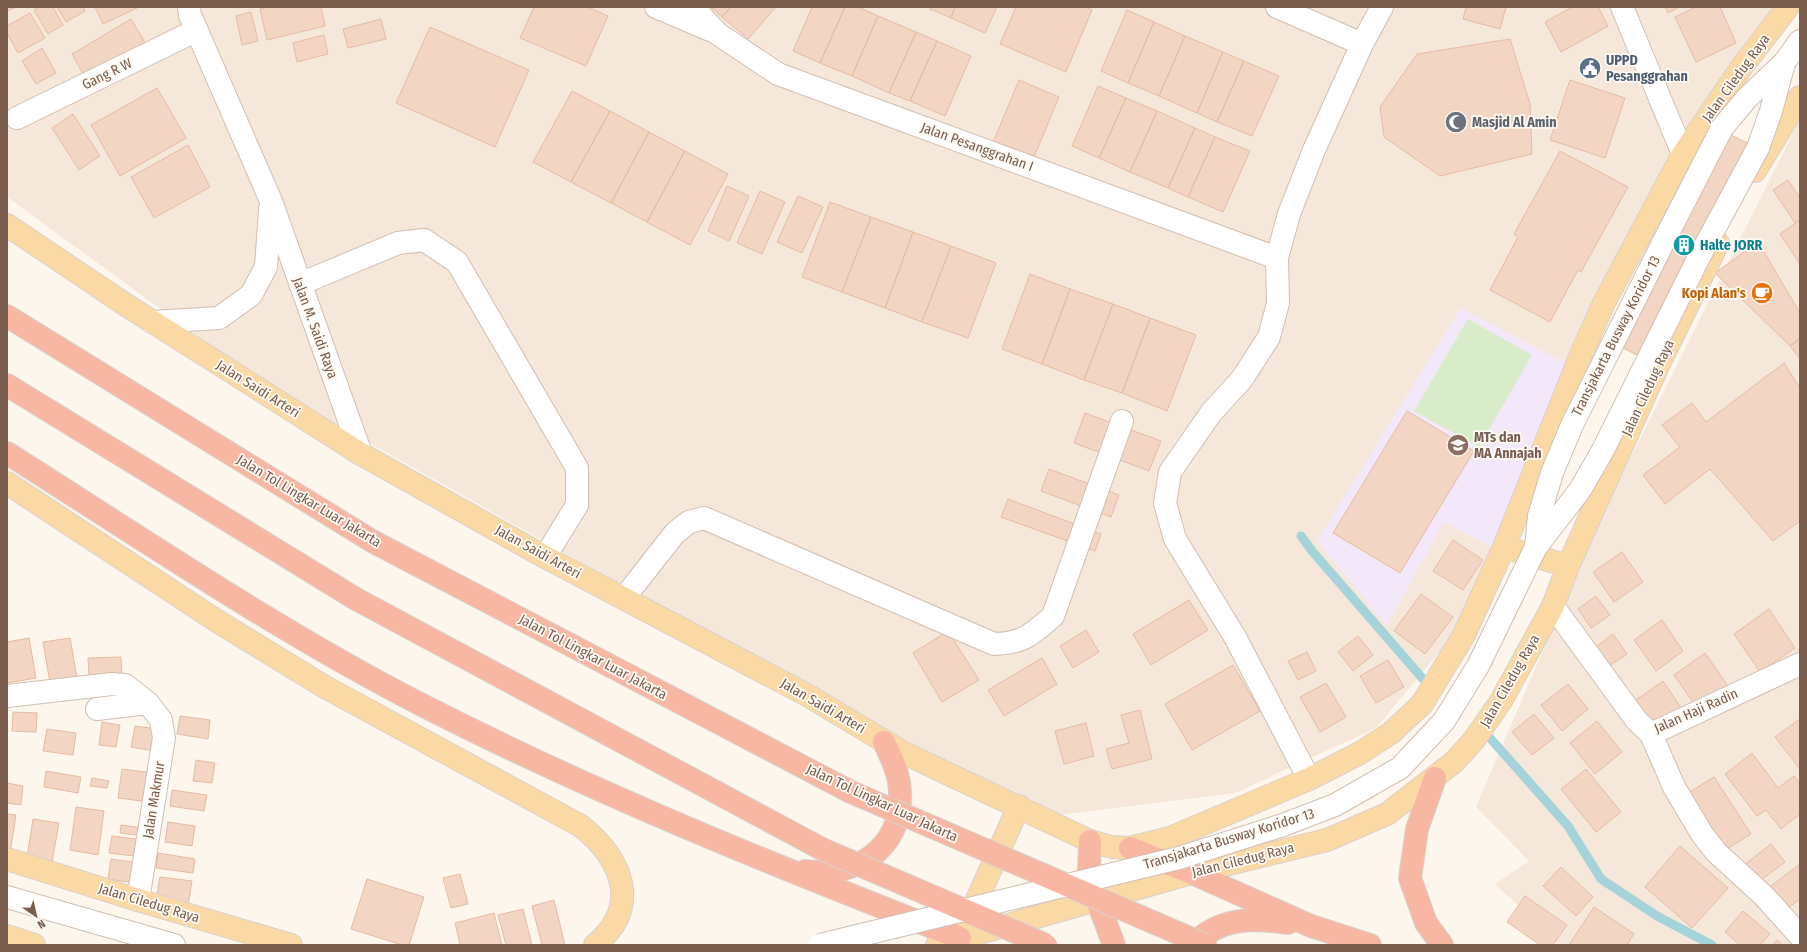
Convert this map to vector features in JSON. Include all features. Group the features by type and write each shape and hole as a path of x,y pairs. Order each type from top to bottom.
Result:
{"highway":[{"name":"Jalan Tol Lingkar Luar Jakarta","path":"7,316 372,541 851,792 1206,945"},
{"path":"7,385 356,599 822,849 1046,945"},
{"path":"7,453 281,626 421,704 638,808 774,865 960,938"},
{"path":"774,865 815,873 838,872 859,865 879,849 892,830 899,807 900,795 897,771 884,742"},
{"path":"1435,778 1418,829 1410,878 1426,923 1442,945"},
{"path":"1090,841 1089,870 1097,900 1114,945"},
{"path":"1130,848 1192,873 1311,926 1370,945"},
{"path":"1193,945 1201,936 1222,924 1261,919 1311,926"}],"main road":[{"name":"Jalan Ciledug Raya","path":"1090,841 1112,847 1130,848 1170,838 1309,779 1360,753 1391,733 1422,704 1464,635 1504,547 1580,357 1604,303 1683,154 1741,68 1788,7"},
{"path":"1741,68 1798,100"},
{"name":"Jalan Ciledug Raya","path":"937,945 1192,873 1327,840 1387,814 1454,762 1474,740 1501,701 1553,606 1568,566 1657,368 1742,194 1798,100"},
{"name":"Jalan Saidi Arteri","path":"7,225 152,322 361,454 545,557 807,695 884,742 1090,841"},
{"path":"7,483 217,621 325,687 581,826 605,849 612,859 622,881 623,892 619,914 610,930 595,945"},
{"path":"1504,547 1568,566"},
{"path":"960,938 1019,806"},
{"name":"Jalan Ciledug Raya","path":"7,859 138,900 292,945"},
{"path":"7,936 34,945"}],"street":[{"name":"Jalan M. Saidi Raya","path":"189,7 197,30 271,201 361,454"},
{"path":"656,7 718,34"},
{"name":"Jalan Pesanggrahan I","path":"693,7 718,34 778,74 1277,258"},
{"path":"1277,7 1362,44"},
{"path":"1309,779 1235,637 1175,539 1165,503 1170,472 1211,413 1242,379 1269,337 1278,304 1277,258 1292,206 1314,150 1362,44 1382,7"},
{"path":"1622,7 1683,154"},
{"name":"Gang R W","path":"17,118 197,30"},
{"name":"Transjakarta Busway Koridor 13","path":"1536,547 1539,516 1552,473 1572,425 1722,128 1747,98 1784,64 1800,41"},
{"name":"Transjakarta Busway Koridor 13","path":"820,945 1179,858 1283,825 1335,805 1400,768 1444,721 1478,666 1536,547 1580,490 1603,450 1699,257 1758,148 1771,111 1784,64"},
{"name":"Jalan M. Saidi Raya","path":"152,322 219,318 251,295 266,267 271,201"},
{"path":"300,284 398,243 424,240 457,262 577,468 577,505 545,557"},
{"path":"624,598 675,533 689,522 704,518 994,644 1008,644 1029,637 1052,616 1122,420"},
{"name":"Jalan Haji Radin","path":"1553,606 1637,721 1651,734 1800,664"},
{"name":"Jalan Makmur","path":"7,696 112,684 125,685 148,703 161,720 164,738 138,900"},
{"path":"97,709 148,703"},
{"path":"1651,734 1674,787 1702,834 1716,852 1759,891 1800,936"},
{"path":"7,897 174,945"}],"shaded area":[{"path":"7,7 1774,7 1740,52 1573,367 1496,549 1446,644 1376,728 1235,793 1034,818 258,380 7,197"},
{"path":"1800,119 1800,945 1560,945 1495,884 1529,861 1476,807 1595,529"},
{"name":"MTs dan MA Annajah","path":"1461,308 1573,367 1496,549 1444,522 1387,626 1317,541"}],"green space":[{"path":"1468,319 1532,355 1479,447 1414,411"}],"building":[{"path":"7,7 17,7 7,11"},
{"path":"38,7 53,7 63,25 48,34 34,10"},
{"path":"57,7 83,7 85,11 66,22"},
{"path":"95,7 139,7 103,24"},
{"path":"268,7 321,7 325,26 267,40 260,9"},
{"path":"534,7 588,7 608,16 586,66 520,38"},
{"path":"711,7 731,7 722,17"},
{"path":"731,7 776,7 748,39 722,17"},
{"path":"812,7 845,7 820,63 793,51"},
{"path":"845,7 858,7 878,16 852,76 820,63"},
{"path":"931,7 955,7 951,18 930,9"},
{"path":"955,7 997,7 985,33 951,18"},
{"path":"1016,7 1085,7 1092,10 1066,72 1000,44"},
{"path":"1466,7 1506,7 1500,29 1463,19"},
{"path":"1572,7 1598,7 1608,26 1561,52 1545,22"},
{"path":"1665,7 1679,7 1668,13"},
{"path":"1696,7 1720,7 1736,43 1696,62 1675,17"},
{"path":"1127,10 1154,22 1128,83 1101,71"},
{"path":"251,12 258,41 242,45 236,16"},
{"path":"30,13 45,38 18,53 7,33 7,26"},
{"path":"878,16 916,32 889,93 852,76"},
{"path":"131,19 147,46 87,81 72,54"},
{"path":"381,19 386,39 348,48 343,29"},
{"path":"1154,22 1185,36 1159,96 1128,83"},
{"path":"430,27 529,70 495,147 396,103"},
{"path":"916,32 937,41 910,101 889,93"},
{"path":"324,35 328,54 297,62 293,43"},
{"path":"1185,36 1223,52 1197,113 1159,96"},
{"name":"Masjid Al Amin","path":"1510,39 1530,104 1532,154 1440,176 1384,137 1380,107 1417,54"},
{"path":"937,41 971,56 945,116 910,101"},
{"path":"42,48 56,73 36,84 22,61"},
{"path":"1223,52 1244,61 1217,122 1197,113"},
{"path":"1244,61 1279,76 1252,136 1217,122"},
{"path":"1019,80 1059,97 1032,162 992,145"},
{"path":"1570,80 1625,98 1605,158 1550,140"},
{"path":"1098,86 1126,98 1099,158 1072,146"},
{"path":"157,88 186,138 120,176 91,125"},
{"path":"572,91 610,111 571,182 533,162"},
{"path":"1126,98 1157,111 1130,172 1099,158"},
{"path":"610,111 649,132 611,203 571,182"},
{"path":"1157,111 1195,128 1168,188 1130,172"},
{"path":"73,114 100,156 79,170 52,128"},
{"path":"1195,128 1215,137 1188,197 1168,188"},
{"path":"649,132 685,151 647,222 611,203"},
{"name":"Halte JORR","path":"1729,134 1749,144 1639,356 1619,346"},
{"path":"1215,137 1250,151 1223,212 1188,197"},
{"path":"188,145 210,187 154,218 131,177"},
{"path":"685,151 728,174 690,245 647,222"},
{"path":"1560,151 1628,187 1581,272 1578,270 1550,322 1490,290 1518,237 1514,234"},
{"path":"1788,180 1800,198 1800,220 1795,223 1773,190"},
{"path":"727,186 749,196 729,241 708,231"},
{"path":"760,191 785,202 762,254 737,243"},
{"path":"798,196 823,207 802,253 777,242"},
{"path":"830,202 871,217 842,292 802,277"},
{"path":"871,217 913,232 885,308 842,292"},
{"path":"1800,220 1800,264 1780,234"},
{"path":"913,232 951,246 922,322 885,308"},
{"name":"Kopi Alan's","path":"1758,242 1800,313 1800,339 1790,346 1715,273"},
{"path":"951,246 996,263 968,338 922,322"},
{"path":"1030,274 1070,289 1042,364 1002,349"},
{"path":"1070,289 1113,304 1084,380 1042,364"},
{"path":"1113,304 1150,318 1122,393 1084,380"},
{"path":"1150,318 1196,335 1167,411 1122,393"},
{"path":"1799,339 1800,340 1800,359 1790,346"},
{"path":"1784,363 1800,388 1800,521 1773,541 1710,469 1665,504 1643,475 1680,447 1662,425 1692,403 1706,422"},
{"path":"1407,411 1474,451 1400,573 1333,533"},
{"path":"1085,413 1161,441 1149,471 1074,443"},
{"path":"1049,469 1119,495 1111,517 1041,491"},
{"path":"1008,499 1101,534 1095,551 1001,517"},
{"path":"1453,540 1483,560 1463,590 1433,571"},
{"path":"1622,552 1643,582 1614,602 1593,572"},
{"path":"1421,594 1453,617 1425,654 1394,631"},
{"path":"1596,596 1610,615 1591,628 1578,609"},
{"path":"1189,600 1208,630 1151,665 1133,634"},
{"path":"1769,609 1795,648 1760,672 1734,634"},
{"path":"1662,620 1683,651 1656,671 1634,640"},
{"path":"1086,630 1099,652 1073,668 1060,646"},
{"path":"948,631 979,680 942,702 913,653"},
{"path":"1613,634 1627,654 1609,666 1596,647"},
{"path":"1358,636 1373,655 1353,671 1338,652"},
{"path":"29,638 36,678 7,683 7,642"},
{"path":"70,638 77,678 50,683 43,642"},
{"path":"1307,652 1316,671 1298,680 1288,661"},
{"path":"1705,653 1730,689 1699,711 1674,675"},
{"path":"121,657 122,675 89,677 88,658"},
{"path":"1042,658 1057,684 1004,716 988,690"},
{"path":"1388,660 1404,687 1376,703 1360,676"},
{"path":"1233,665 1260,711 1192,750 1165,704"},
{"path":"1663,681 1682,709 1652,731 1632,703"},
{"path":"1326,683 1346,717 1320,732 1300,697"},
{"path":"1568,684 1588,709 1562,731 1541,705"},
{"path":"1140,710 1152,759 1112,769 1106,749 1129,743 1121,715"},
{"path":"13,712 37,713 36,732 12,731"},
{"path":"1534,714 1554,738 1532,755 1512,732"},
{"path":"180,716 210,720 208,739 177,734"},
{"path":"1800,719 1800,769 1775,737"},
{"path":"1597,721 1622,752 1595,774 1570,743"},
{"path":"102,722 120,725 116,747 99,745"},
{"path":"1086,723 1094,756 1064,764 1055,731"},
{"path":"135,726 157,729 154,751 131,747"},
{"path":"47,729 76,733 73,755 43,751"},
{"path":"1752,753 1778,788 1794,776 1800,784 1800,814 1781,829 1766,810 1757,816 1725,774"},
{"path":"196,760 215,763 212,783 193,781"},
{"path":"122,769 154,773 149,802 118,798"},
{"path":"1586,769 1621,812 1596,832 1561,789"},
{"path":"46,771 81,777 78,793 44,787"},
{"path":"1714,777 1751,834 1722,852 1685,795"},
{"path":"92,778 109,781 107,788 90,786"},
{"path":"7,783 23,786 21,805 7,803"},
{"path":"172,790 207,795 204,811 170,806"},
{"path":"76,807 104,811 98,855 70,850"},
{"path":"7,814 16,815 10,853 7,853"},
{"path":"33,819 59,823 52,862 27,858"},
{"path":"168,822 195,826 192,846 165,842"},
{"path":"121,825 144,828 143,836 120,833"},
{"path":"112,836 145,840 142,857 109,853"},
{"path":"1771,844 1785,862 1757,883 1744,865"},
{"path":"1680,846 1728,888 1692,928 1645,887"},
{"path":"158,853 195,859 193,873 156,868"},
{"path":"111,859 139,863 136,883 108,879"},
{"path":"1800,864 1800,899 1784,911 1767,889"},
{"path":"1561,867 1593,897 1576,916 1543,886"},
{"path":"460,874 468,904 451,908 443,878"},
{"path":"160,877 192,881 188,906 156,901"},
{"path":"367,879 424,897 409,945 402,945 351,929"},
{"path":"1525,896 1567,925 1553,945 1540,945 1507,922"},
{"path":"554,900 565,945 542,945 532,906"},
{"path":"1594,907 1634,934 1627,945 1569,945"},
{"path":"523,909 532,945 506,945 498,915"},
{"path":"1743,911 1770,934 1760,945 1740,945 1725,932"},
{"path":"494,913 502,945 460,945 455,923"},
{"path":"1777,940 1783,945 1773,945"}],"waterway":[{"path":"1301,536 1312,551 1423,679"},
{"path":"1490,738 1568,826 1601,879 1657,916 1712,945"}],"place":[{"name":"UPPD Pesanggrahan","path":"1590,68"},
{"name":"Masjid Al Amin","path":"1456,122"},
{"name":"Halte JORR","path":"1684,245"},
{"name":"Kopi Alan's","path":"1762,293"},
{"name":"MTs dan MA Annajah","path":"1458,445"}]}
